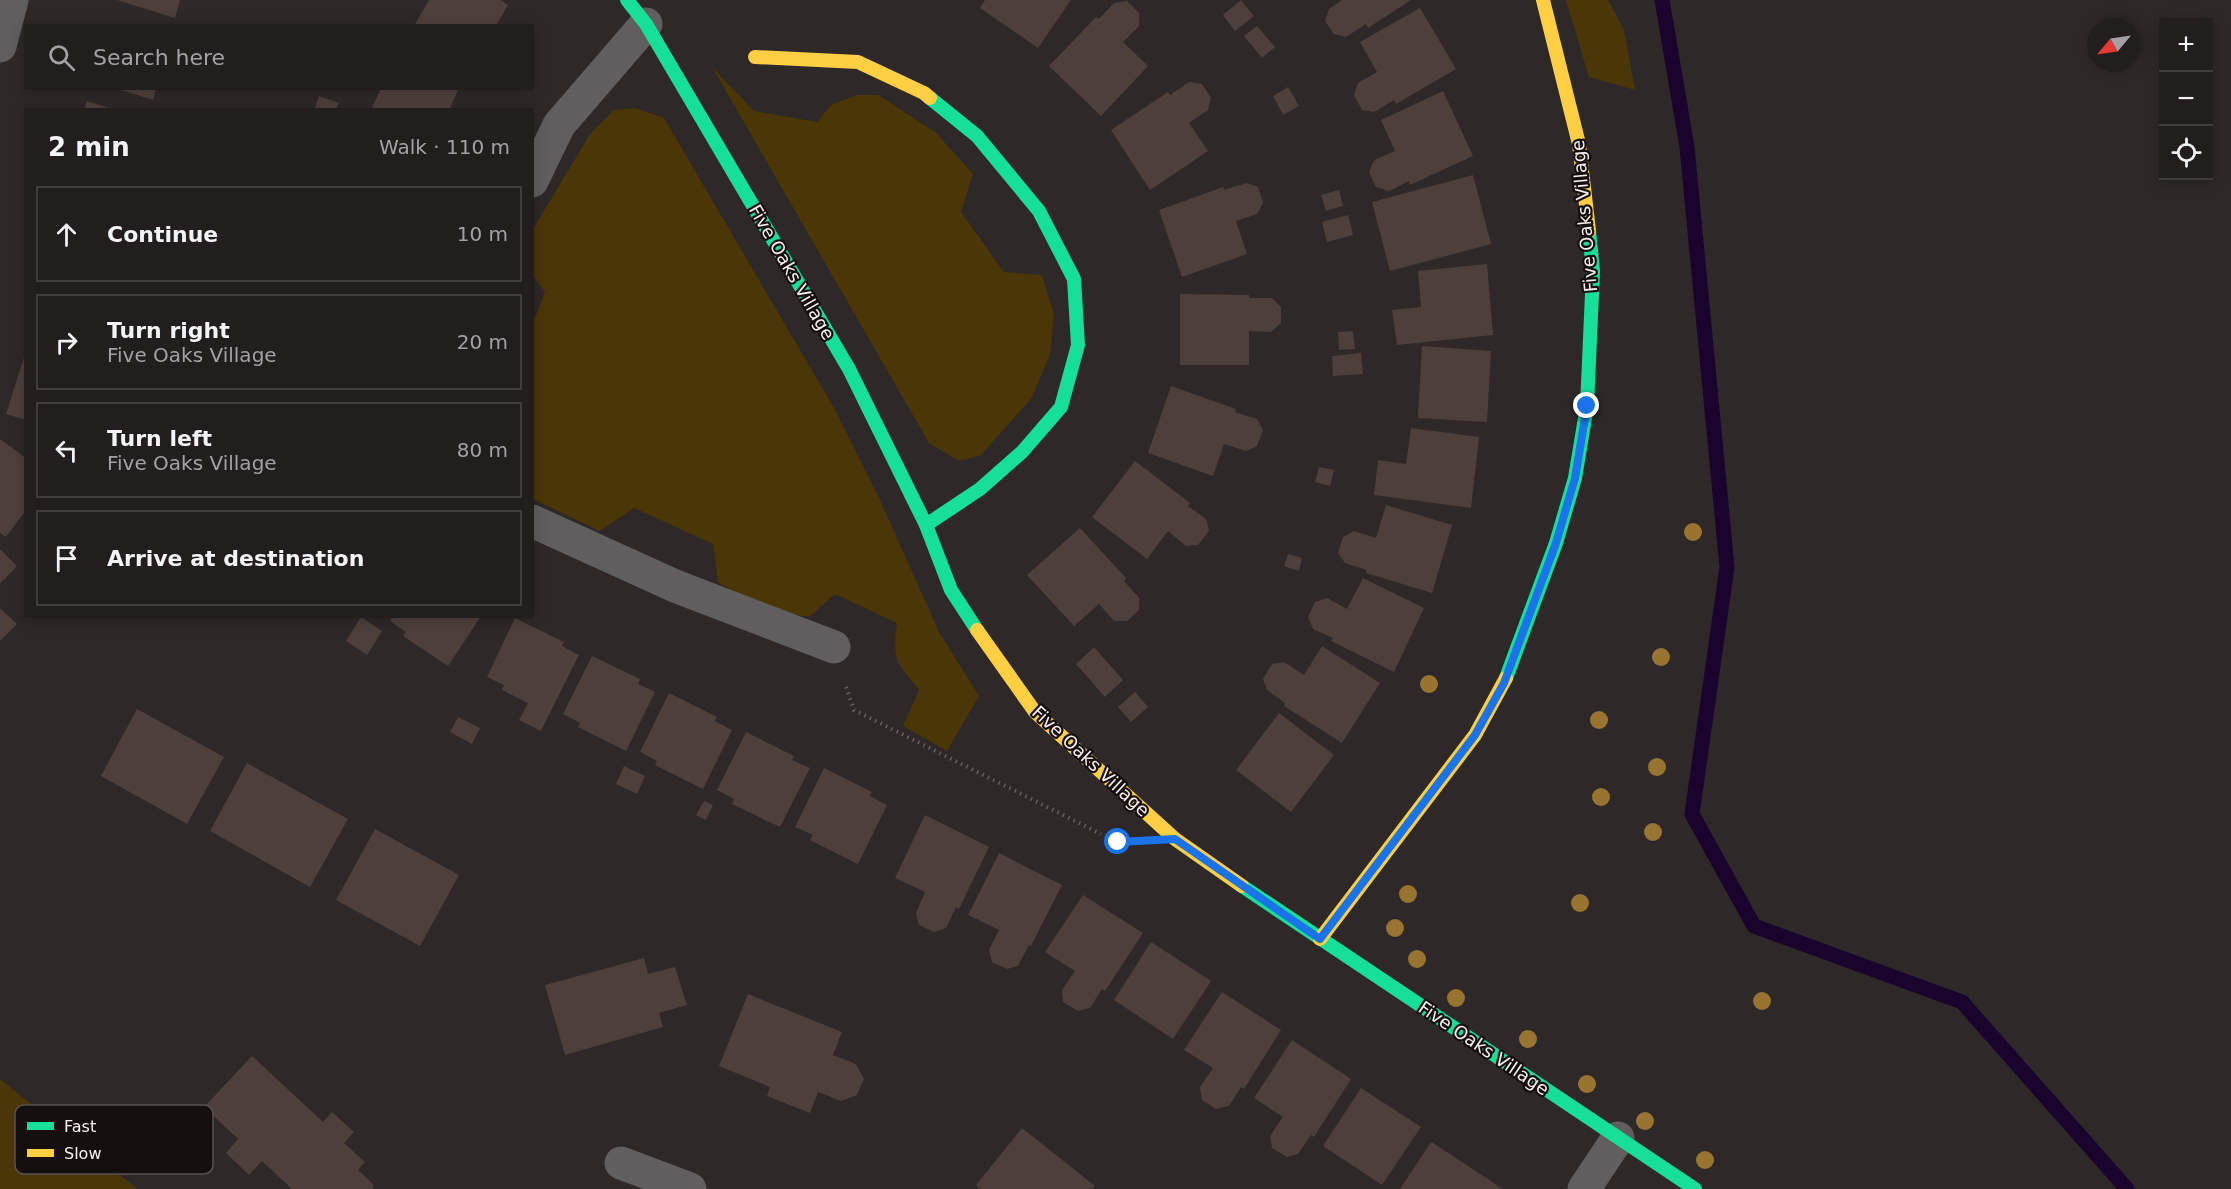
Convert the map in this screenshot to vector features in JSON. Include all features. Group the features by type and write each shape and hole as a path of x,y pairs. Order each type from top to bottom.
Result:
{"street":[{"path":"0,46 12,0"},
{"name":"Five Oaks Village","path":"1320,939 1475,735 1504,683 1556,543 1575,478 1587,406 1593,271 1579,144 1543,0"},
{"name":"Five Oaks Village","path":"534,177 559,125 637,12 849,369 926,525 951,590 990,650 1035,712 1175,839 1320,939 1695,1189"},
{"path":"755,57 858,62 924,93 977,136 1039,212 1074,279 1078,345 1061,407 1022,452 980,489 926,525"},
{"path":"534,522 675,586 834,647"},
{"path":"1584,1189 1618,1138"},
{"path":"621,1163 690,1189"}],"path":[{"path":"834,647 854,710 1107,837"}],"shaded area":[{"path":"1566,0 1608,0 1624,30 1635,90 1589,77"},
{"path":"712,67 754,111 817,122 831,105 856,95 878,95 935,132 973,174 961,212 1004,272 1042,275 1054,314 1050,355 1031,399 981,455 959,461 929,443"},
{"path":"635,108 664,118 834,408 880,500 939,632 979,696 947,751 903,726 919,690 897,660 895,645 897,623 835,594 810,616 776,615 718,582 713,544 634,508 600,531 534,499 534,321 545,292 534,277 534,227 590,134 614,110"},
{"path":"0,1079 32,1105 15,1105 15,1174 118,1174 137,1189 0,1189"}],"building":[{"path":"117,0 180,0 175,18"},
{"path":"429,0 501,0 508,5 497,24 415,24"},
{"path":"985,0 1071,0 1038,48 980,8"},
{"path":"1241,0 1254,16 1235,31 1223,15"},
{"path":"1342,0 1411,0 1368,28 1366,24 1346,37 1334,34 1325,21 1329,9"},
{"path":"1127,1 1139,13 1139,26 1123,42 1148,66 1101,116 1049,66 1096,17 1099,19 1114,3"},
{"path":"1420,8 1456,69 1396,104 1394,100 1374,112 1362,110 1354,95 1358,83 1377,72 1360,42"},
{"path":"1257,26 1275,47 1262,58 1244,36"},
{"path":"1189,82 1202,84 1211,98 1208,110 1189,123 1208,151 1150,190 1111,130 1168,92 1170,95"},
{"path":"1288,87 1299,106 1283,115 1273,96"},
{"path":"121,90 156,90 153,100"},
{"path":"380,90 458,90 450,108 372,108"},
{"path":"1443,91 1473,156 1410,185 1409,181 1389,191 1376,187 1369,172 1374,160 1395,151 1381,120"},
{"path":"319,96 339,103 337,108 315,108"},
{"path":"87,101 109,108 85,108"},
{"path":"1473,175 1491,244 1390,271 1372,202"},
{"path":"1246,183 1258,187 1263,203 1257,214 1236,221 1247,254 1182,277 1159,210 1223,187 1224,190"},
{"path":"1339,190 1343,206 1326,211 1321,195"},
{"path":"1348,215 1353,235 1327,242 1322,222"},
{"path":"1487,264 1493,335 1397,345 1392,310 1421,307 1418,271"},
{"path":"1180,294 1249,295 1249,298 1272,298 1281,307 1281,323 1271,332 1249,331 1249,365 1180,365"},
{"path":"1353,331 1355,349 1339,350 1338,332"},
{"path":"1422,346 1491,351 1487,422 1418,418"},
{"path":"1361,353 1363,374 1333,376 1332,356"},
{"path":"24,357 24,419 6,414"},
{"path":"1171,386 1236,409 1235,412 1257,419 1263,430 1257,446 1246,451 1224,444 1213,476 1148,453"},
{"path":"1411,428 1479,437 1471,508 1374,495 1378,460 1406,464"},
{"path":"0,439 24,457 24,513 6,537 0,533"},
{"path":"1135,461 1190,503 1188,506 1206,519 1209,531 1198,545 1186,546 1168,531 1147,559 1092,517"},
{"path":"1319,467 1334,470 1330,486 1315,482"},
{"path":"1386,505 1452,525 1432,593 1366,573 1367,570 1345,563 1338,553 1343,537 1354,531 1376,538"},
{"path":"1080,528 1126,578 1124,581 1139,598 1139,610 1127,621 1114,621 1099,604 1074,626 1027,575"},
{"path":"0,549 17,566 0,584"},
{"path":"1288,554 1302,558 1299,571 1284,566"},
{"path":"1363,578 1424,608 1394,672 1331,641 1333,638 1313,629 1308,617 1315,602 1327,598 1347,609"},
{"path":"0,608 17,624 0,641"},
{"path":"360,618 382,631 367,655 346,641"},
{"path":"392,618 480,618 448,666 403,636 406,632 390,621"},
{"path":"515,618 564,642 562,646 579,655 541,731 519,720 528,703 502,690 504,685 487,677"},
{"path":"1322,646 1380,683 1342,743 1284,706 1285,703 1267,690 1263,679 1272,664 1284,662 1304,675"},
{"path":"1094,647 1123,680 1105,697 1076,664"},
{"path":"592,656 640,679 638,684 655,692 626,751 578,727 580,723 563,714"},
{"path":"1135,692 1148,707 1131,722 1118,707"},
{"path":"669,693 717,717 715,721 732,730 703,789 655,765 657,761 640,752"},
{"path":"137,709 224,757 187,824 101,776"},
{"path":"1279,713 1334,755 1291,812 1236,770"},
{"path":"458,717 480,728 472,744 450,732"},
{"path":"746,732 794,756 792,760 810,768 780,827 732,804 734,799 717,790"},
{"path":"247,763 348,819 310,887 210,831"},
{"path":"624,766 645,776 637,794 616,784"},
{"path":"824,768 872,792 870,796 887,805 858,864 810,840 813,835 795,827"},
{"path":"704,801 713,805 706,820 696,815"},
{"path":"925,815 989,847 959,909 956,907 946,928 934,932 919,925 916,913 925,892 895,878"},
{"path":"375,829 459,875 420,946 336,900"},
{"path":"999,853 1062,885 1031,946 1029,945 1018,966 1007,969 992,962 989,950 999,930 968,915"},
{"path":"1083,895 1143,933 1105,991 1102,989 1090,1008 1078,1011 1063,1002 1062,990 1075,971 1045,952"},
{"path":"1151,942 1211,981 1173,1039 1114,1000"},
{"path":"644,958 648,974 675,967 687,1005 659,1013 663,1027 565,1055 545,985"},
{"path":"1222,992 1281,1030 1244,1089 1241,1087 1229,1106 1216,1109 1202,1100 1200,1087 1213,1068 1184,1050"},
{"path":"748,994 842,1032 833,1055 856,1064 864,1079 857,1095 841,1101 818,1092 810,1113 767,1096 770,1087 719,1066"},
{"path":"1292,1040 1351,1079 1314,1137 1311,1135 1298,1154 1287,1157 1272,1148 1270,1136 1283,1117 1254,1098"},
{"path":"252,1056 323,1122 332,1112 354,1132 344,1143 365,1162 358,1170 373,1184 373,1189 292,1189 262,1161 249,1175 226,1153 238,1139 213,1115 213,1105 206,1105"},
{"path":"1361,1088 1421,1127 1382,1185 1323,1146"},
{"path":"1022,1128 1095,1186 1092,1189 980,1189 976,1185"},
{"path":"1431,1142 1436,1145 1503,1189 1400,1189"}],"waterway":[{"path":"1662,0 1687,147 1727,567 1692,814 1754,926 1962,1002 2127,1189"}],"traffic: fast":[{"path":"627,0 646,24 849,369 926,525 951,590 977,630"},
{"path":"926,525 980,489 1022,452 1061,407 1078,345 1074,279 1039,211 977,136 930,98"},
{"path":"1506,678 1556,543 1575,478 1587,406 1593,271 1589,231"},
{"path":"1242,886 1695,1189"}],"traffic: slow":[{"path":"1543,0 1579,144 1589,231"},
{"path":"755,57 858,62 930,98"},
{"path":"977,630 1035,712 1175,839 1242,886"},
{"path":"1320,939 1475,735 1506,678"}],"route":[{"path":"1118,842 1175,839 1320,939 1475,735 1504,683 1556,543 1575,478 1587,406"}]}
